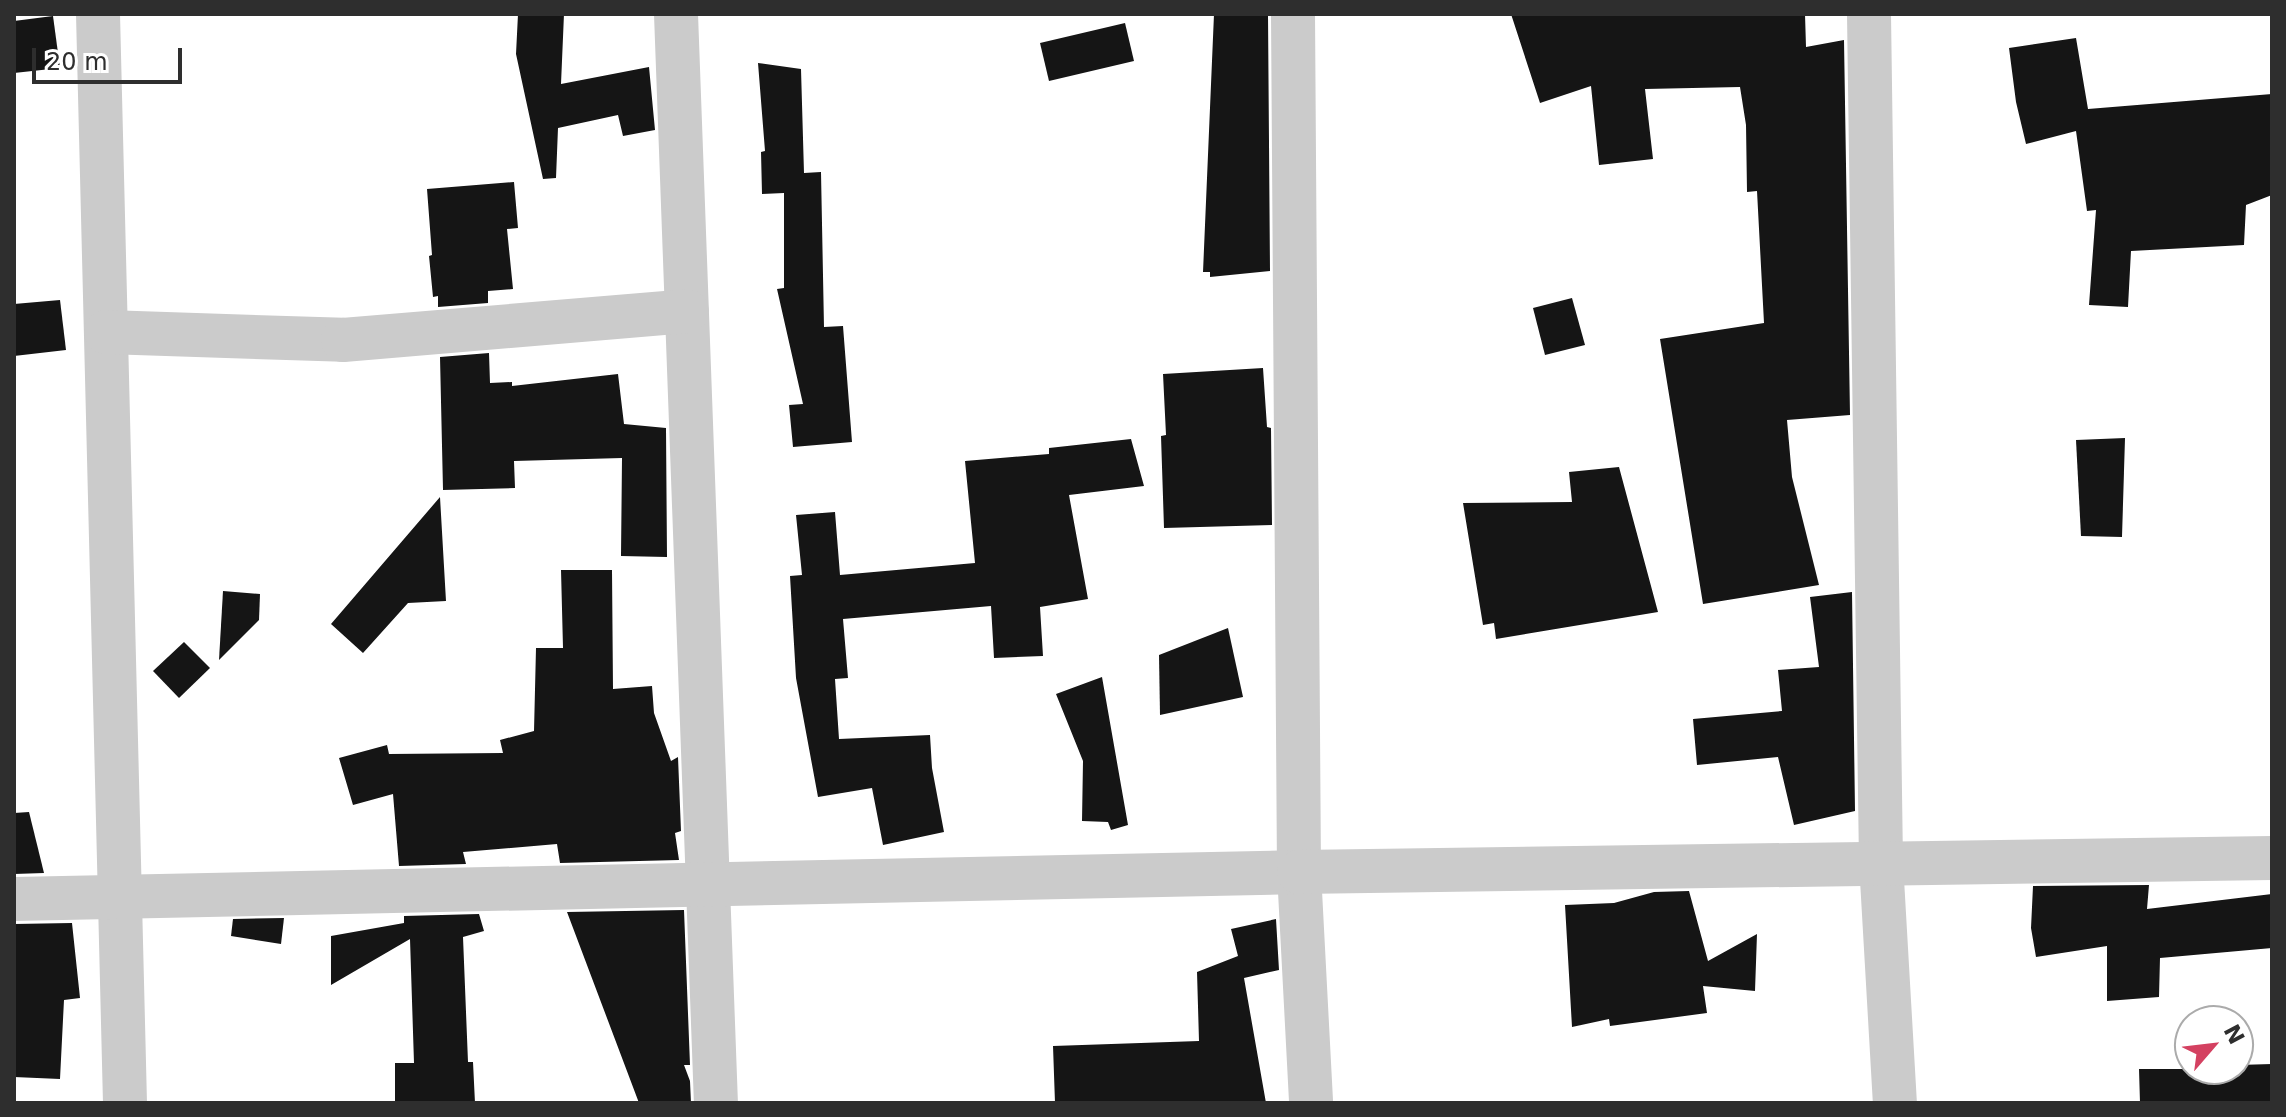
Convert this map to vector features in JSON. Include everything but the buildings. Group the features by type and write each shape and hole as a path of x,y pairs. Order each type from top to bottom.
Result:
{"street":[{"path":"98,14 125,1103"},
{"path":"676,14 716,1103"},
{"path":"1293,14 1299,872 1311,1103"},
{"path":"1869,14 1881,862 1895,1103"},
{"path":"106,332 343,340 687,311"},
{"path":"14,899 708,887 1299,872 2272,858"}]}
